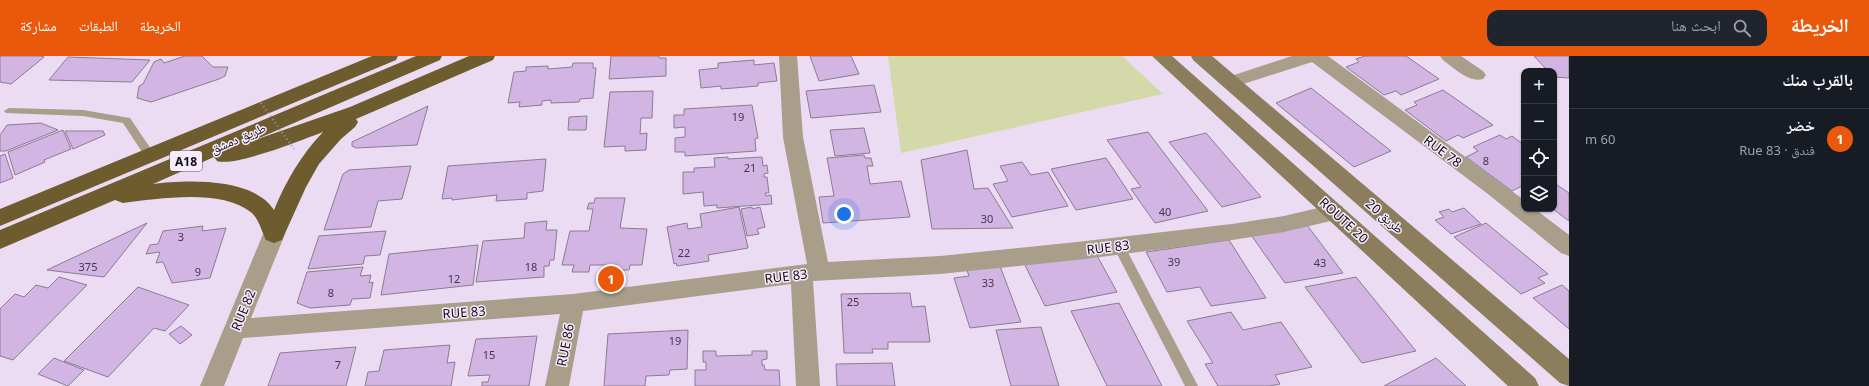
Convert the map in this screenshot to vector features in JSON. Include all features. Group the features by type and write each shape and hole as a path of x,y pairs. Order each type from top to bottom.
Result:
{"highway":[{"name":"طريق دمشق","path":"0,218 389,56"},
{"name":"طريق دمشق","path":"0,240 166,169 359,69 433,56"},
{"path":"166,169 236,153 290,138 366,108 486,56"},
{"path":"274,234 301,173 334,132 366,108"},
{"path":"0,207 67,190"},
{"path":"102,196 178,190 236,195 260,208 268,220 274,234"},
{"path":"0,256 67,212"}],"main road":[{"name":"ROUTE 20","path":"1161,56 1526,386"},
{"name":"طريق 20","path":"1200,56 1569,375"}],"street":[{"path":"788,56 793,137 810,273 808,386"},
{"path":"1231,82 1310,56"},
{"name":"RUE 78","path":"1316,56 1495,189 1569,247"},
{"path":"1448,56 1477,75"},
{"name":"RUE 83","path":"235,329 573,303 810,273 940,265 1119,246 1284,224 1335,212"},
{"name":"RUE 82","path":"212,386 274,234"},
{"name":"RUE 86","path":"557,386 573,303"}],"lane":[{"path":"9,110 83,113 126,120 150,155"},
{"path":"1119,246 1192,386"}],"path":[{"path":"261,103 294,149"}],"green space":[{"path":"888,56 1122,56 1163,94 901,153"}],"building":[{"path":"0,56 44,57 11,84 0,82"},
{"path":"185,56 202,56 213,67 228,67 225,76 151,102 137,98 139,86 143,84 154,62 161,59 164,63"},
{"path":"611,56 659,56 659,58 666,58 666,76 609,79"},
{"path":"810,56 851,56 859,74 819,81"},
{"path":"1365,56 1406,56 1439,79 1401,95 1396,91 1384,95 1346,67 1359,62 1356,59"},
{"path":"1534,56 1569,56 1569,78 1557,77 1557,68 1545,68"},
{"path":"68,57 150,60 132,82 49,80"},
{"path":"754,60 754,65 774,63 777,81 758,83 758,86 721,89 721,86 701,88 699,70 718,68 718,63"},
{"path":"573,63 593,63 593,68 596,68 593,98 580,99 579,102 551,103 551,100 542,101 542,105 519,107 520,102 508,103 514,72 526,71 526,67 548,66 548,69 572,67"},
{"path":"874,85 881,112 811,118 806,91"},
{"path":"1311,88 1391,151 1354,167 1276,103"},
{"path":"1443,90 1493,125 1463,138 1458,135 1446,141 1405,110 1417,105 1414,102"},
{"path":"653,91 652,118 641,118 640,134 647,133 646,150 625,151 625,146 604,147 610,92"},
{"path":"752,105 758,138 755,139 756,151 685,156 685,152 675,152 675,138 685,137 685,127 674,128 674,115 684,115 684,109"},
{"path":"428,106 417,145 356,148 352,146 352,142"},
{"path":"587,116 586,130 568,130 569,117"},
{"path":"41,123 58,130 6,151 0,151 0,135 7,125"},
{"path":"864,128 870,153 835,156 830,130"},
{"path":"63,130 71,149 44,160 45,162 15,175 8,152"},
{"path":"65,131 103,131 105,135 73,149"},
{"path":"1148,132 1208,211 1155,223 1131,189 1141,187 1107,140"},
{"path":"1206,133 1261,197 1222,207 1169,142"},
{"path":"1500,135 1506,139 1512,136 1521,143 1521,186 1512,191 1466,157 1478,151 1473,147"},
{"path":"967,150 974,189 988,188 1013,228 932,229 921,160"},
{"path":"5,154 13,178 0,183 0,156"},
{"path":"864,155 865,158 871,158 873,166 867,166 870,184 901,181 910,217 823,223 819,197 834,196 827,158"},
{"path":"728,157 728,159 762,157 763,166 767,165 768,173 764,174 764,177 767,177 769,193 765,193 766,196 771,195 772,204 717,208 717,205 704,206 703,192 683,194 683,172 694,172 694,168 715,167 714,158"},
{"path":"1106,158 1133,199 1076,210 1051,169"},
{"path":"546,159 543,191 527,193 527,199 496,201 497,195 452,200 452,198 442,199 448,166"},
{"path":"1022,162 1031,175 1048,172 1068,206 1012,217 993,184 1008,181 1000,166"},
{"path":"411,166 402,199 378,201 371,227 324,230 343,174 349,170"},
{"path":"1557,185 1569,193 1569,221 1557,212"},
{"path":"595,198 625,198 620,228 647,229 642,265 630,265 629,270 616,270 617,265 590,265 589,272 572,272 574,265 562,265 570,231 589,231 593,209 587,209 589,203 594,203"},
{"path":"739,207 748,248 708,255 709,261 677,266 676,263 674,264 667,227 687,223 688,229 702,227 700,214"},
{"path":"752,207 752,209 760,207 765,227 757,229 759,234 747,236 741,209"},
{"path":"1464,208 1481,224 1451,234 1435,220 1444,217 1439,212 1449,209 1452,212"},
{"path":"547,221 546,230 557,230 554,260 550,260 549,266 544,266 544,277 476,282 483,241 524,238 525,223"},
{"path":"147,223 104,277 47,270"},
{"path":"1486,223 1548,274 1538,278 1545,283 1521,294 1454,237"},
{"path":"1307,225 1343,273 1285,283 1251,235"},
{"path":"203,226 202,231 226,228 210,278 172,283 163,262 156,263 160,252 146,254 150,245 158,244 163,231"},
{"path":"386,231 380,255 365,256 363,264 308,269 319,236"},
{"path":"1229,240 1266,298 1211,306 1200,287 1167,292 1146,252"},
{"path":"478,245 473,285 381,295 389,254"},
{"path":"1095,252 1117,292 1045,306 1025,265"},
{"path":"1000,266 1021,322 970,328 954,278 969,276 967,270"},
{"path":"363,267 360,276 371,275 369,283 373,282 370,298 352,299 350,305 310,308 297,303 307,272"},
{"path":"59,277 87,285 13,360 0,356 0,309 15,294 24,297 36,285 48,288"},
{"path":"1356,277 1416,351 1362,363 1305,287"},
{"path":"1562,285 1569,291 1569,329 1533,298"},
{"path":"138,287 189,305 165,331 154,328 108,377 64,361"},
{"path":"910,293 912,307 925,306 930,342 888,342 888,349 872,349 873,353 844,353 841,294"},
{"path":"1119,303 1162,386 1107,386 1071,311"},
{"path":"1231,312 1243,330 1281,322 1312,367 1275,375 1280,384 1269,386 1218,386 1205,364 1213,363 1187,321"},
{"path":"181,326 192,335 180,344 169,334"},
{"path":"1041,327 1059,386 1011,386 996,330"},
{"path":"688,330 687,369 670,370 669,375 646,376 645,386 604,386 608,334"},
{"path":"537,336 529,386 482,386 482,382 488,382 490,375 468,376 476,339"},
{"path":"450,345 447,363 455,362 451,386 365,386 368,372 379,371 384,350"},
{"path":"356,347 346,386 268,386 280,353"},
{"path":"703,351 716,351 716,356 752,355 752,351 767,351 767,359 762,360 762,365 764,365 765,370 779,370 780,386 695,386 695,370 706,370 706,362 703,362"},
{"path":"54,358 84,370 68,386 38,374"},
{"path":"1436,358 1466,386 1384,386"},
{"path":"892,363 895,386 837,386 836,364"}],"place":[{"name":"خضر","path":"611,279"}]}
